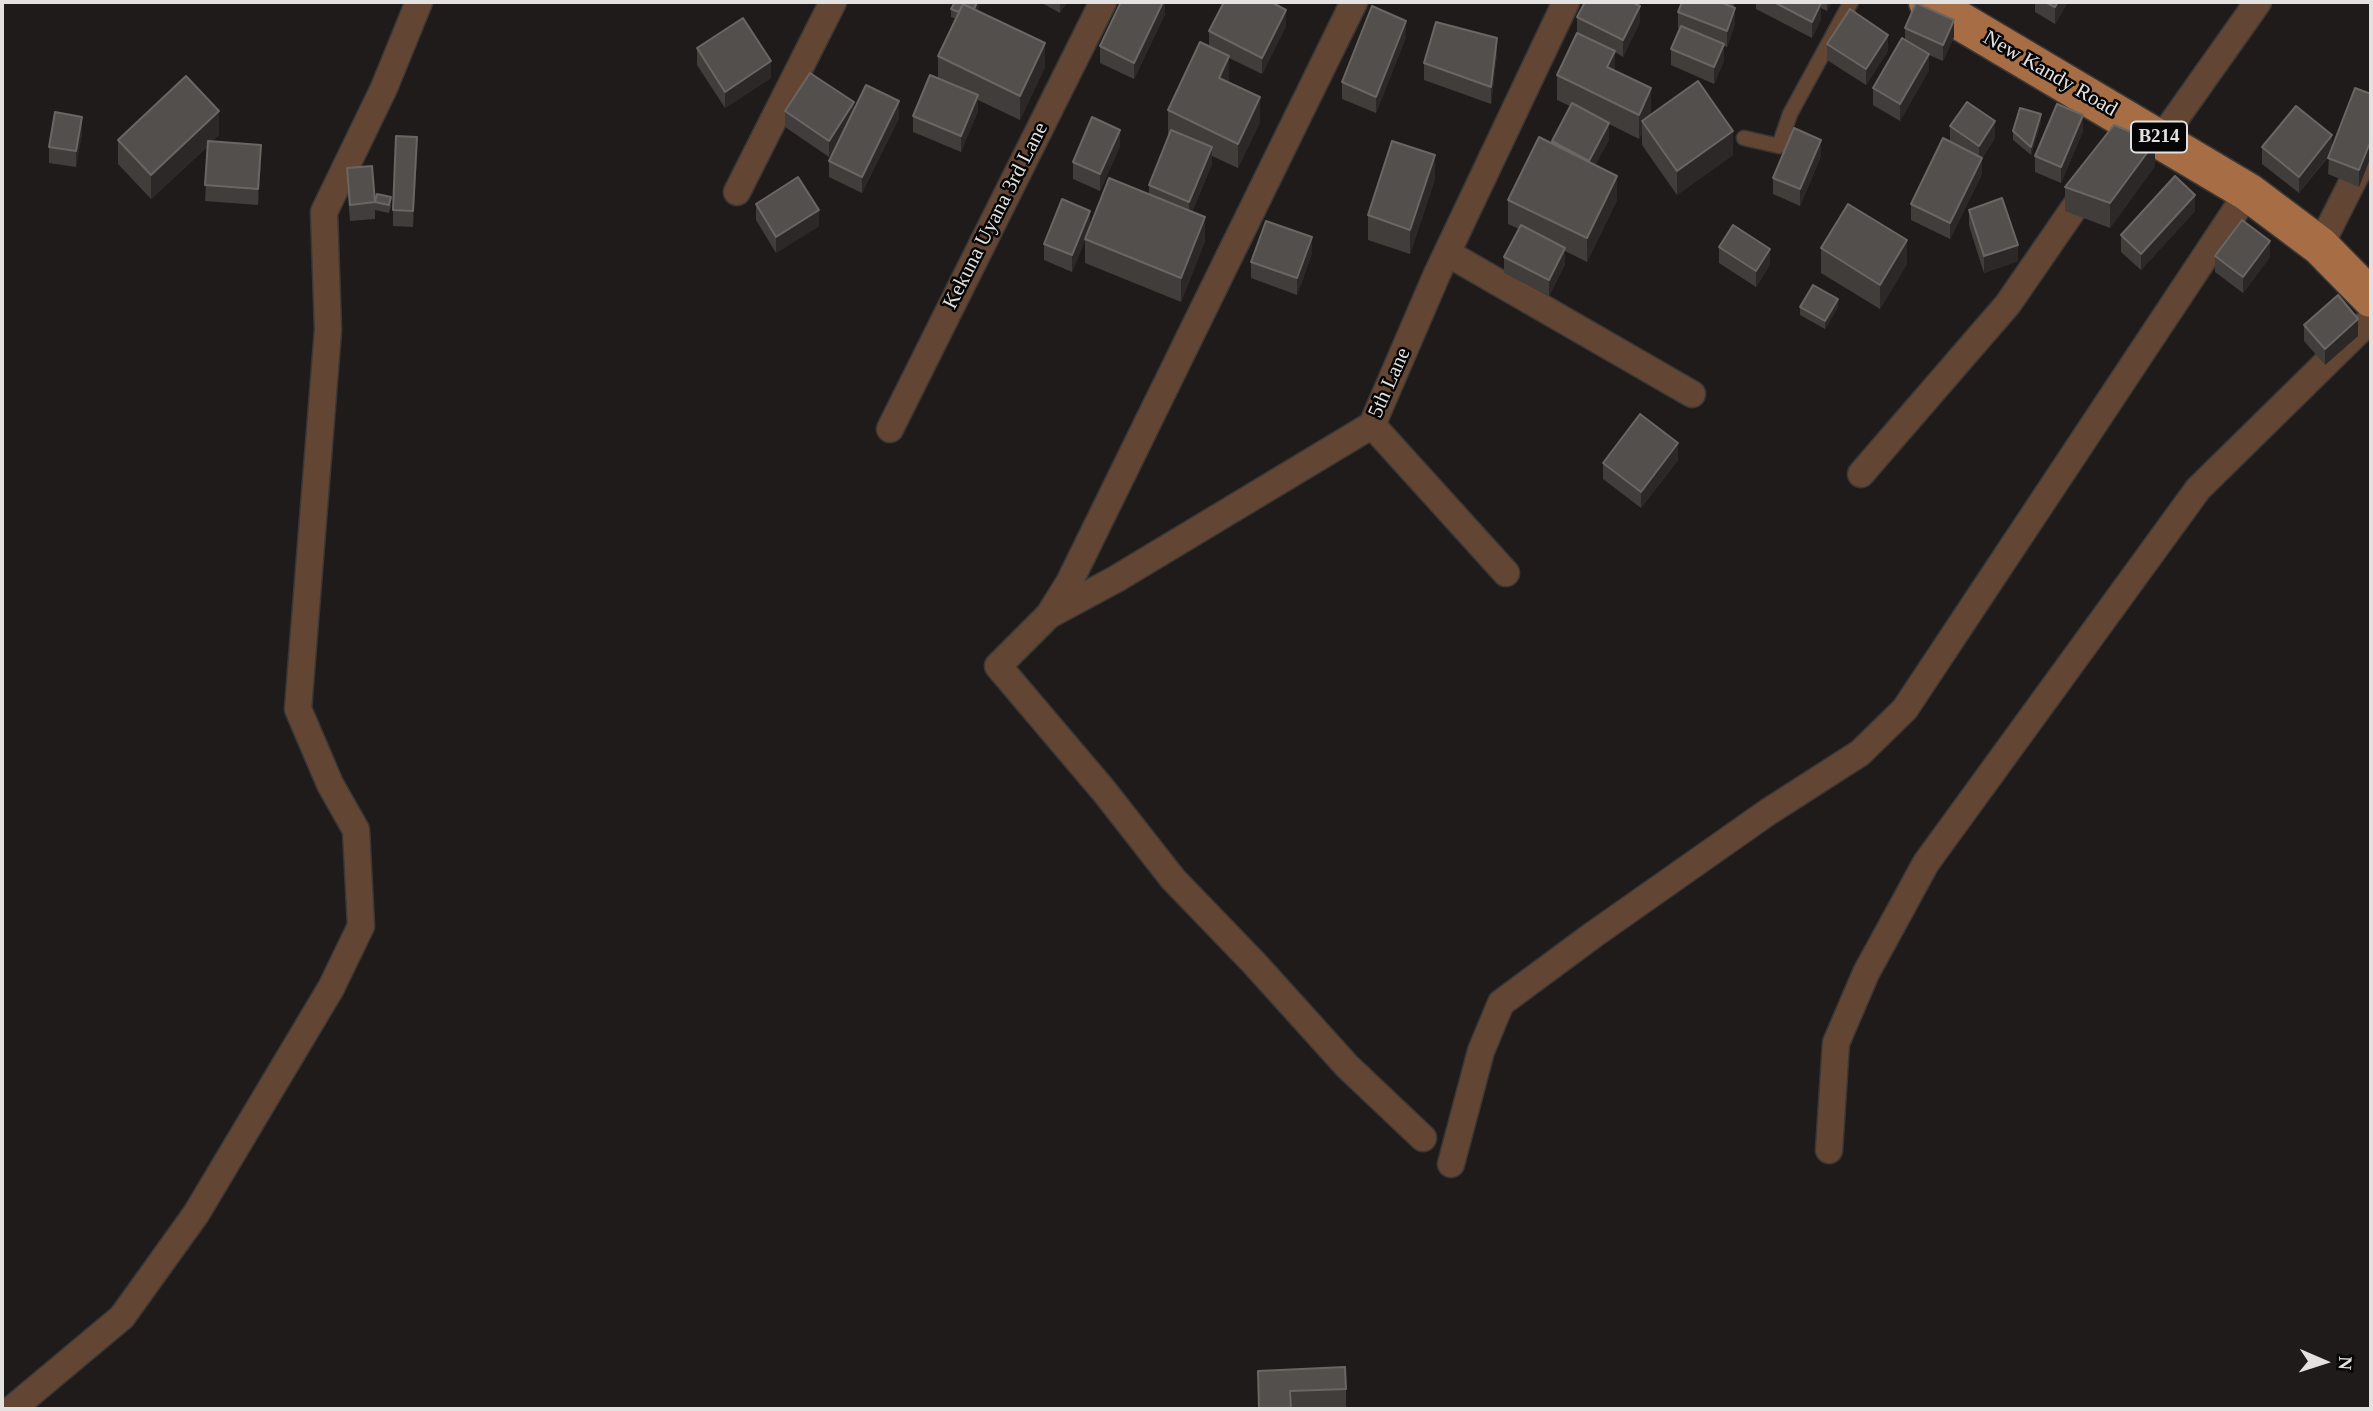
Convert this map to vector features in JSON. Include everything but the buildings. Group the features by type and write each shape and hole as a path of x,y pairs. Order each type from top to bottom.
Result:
{"main road":[{"name":"New Kandy Road","path":"1928,2 2137,135 2248,192 2320,246 2371,298"}],"street":[{"path":"12,1409 122,1317 196,1214 331,988 361,926 356,830 330,783 298,709 328,330 324,212 384,88 419,2"},
{"path":"737,192 833,2"},
{"name":"Kekuna Uyana 3rd Lane","path":"890,429 1103,2"},
{"path":"1354,2 1069,583 1049,615 998,666 1104,791 1173,880 1254,963 1347,1066 1423,1138"},
{"name":"5th Lane","path":"1049,615 1116,579 1372,425 1437,274 1566,2"},
{"path":"2137,135 2258,2"},
{"path":"2320,246 2371,145"},
{"path":"1861,474 2008,304 2101,167"},
{"path":"1451,1164 1481,1051 1501,1003 1768,812 1860,753 1905,709 2248,192"},
{"path":"1448,254 1692,394"},
{"path":"1829,1150 1836,1044 1866,973 1926,863 2197,489 2371,320"},
{"path":"1372,425 1506,573"}],"lane":[{"path":"1744,138 1779,146 1790,114 1851,2"}]}
